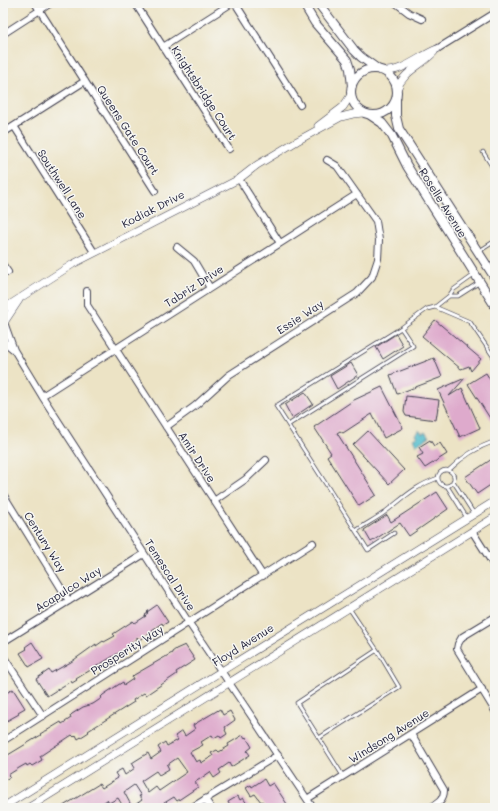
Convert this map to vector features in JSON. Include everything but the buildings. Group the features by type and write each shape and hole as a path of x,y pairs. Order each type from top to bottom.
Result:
{"main road":[{"path":"303,3 315,23 348,62 354,104 367,114 378,115 386,112 393,106 396,99 397,89 393,79 358,54 318,3"},
{"path":"352,91 355,80 361,74 369,70 382,71"},
{"name":"Roselle Avenue","path":"396,99 396,116 399,129 495,278"},
{"name":"Roselle Avenue","path":"367,114 378,120 388,130 407,166 495,306"}],"street":[{"name":"Queens Gate Court","path":"35,3 155,191"},
{"path":"3,34 52,3"},
{"name":"Knightsbridge Court","path":"135,3 229,149"},
{"path":"163,47 232,3"},
{"path":"235,3 300,105"},
{"path":"396,3 409,13 422,19"},
{"path":"382,71 398,69 437,49 495,13"},
{"path":"397,89 404,76 427,59 437,49"},
{"path":"3,133 85,81"},
{"name":"Kodiak Drive","path":"297,141 343,107 352,91"},
{"name":"Kodiak Drive","path":"3,309 72,264 239,179 257,165 297,141 345,116 367,114"},
{"name":"Southwell Lane","path":"14,126 94,252"},
{"name":"Essie Way","path":"166,427 195,406 229,375 357,293 372,277 378,259 379,240 376,221 337,166 327,160"},
{"path":"239,179 280,243"},
{"name":"Tabriz Drive","path":"42,396 357,194"},
{"path":"177,247 194,262 210,288"},
{"path":"3,265 8,272"},
{"name":"Amir Drive","path":"87,291 87,305 263,576"},
{"name":"Kodiak Drive","path":"4,323 21,298"},
{"name":"Temescal Drive","path":"4,323 14,350 42,396 189,623 313,808"},
{"name":"Temescal Drive","path":"3,340 14,350"},
{"path":"214,501 246,479 266,460"},
{"name":"Century Way","path":"3,494 69,600"},
{"name":"Floyd Avenue","path":"3,807 495,501"},
{"path":"28,808 495,517"},
{"path":"472,531 495,567"},
{"name":"Prosperity Way","path":"3,741 313,544"},
{"name":"Acapulco Way","path":"3,642 144,554"},
{"path":"495,617 462,636 458,644 458,652 495,711"},
{"path":"3,656 43,716"},
{"name":"Windsong Avenue","path":"307,799 482,689"},
{"path":"411,734 444,786 444,795 440,802 430,808"},
{"path":"191,808 278,754"},
{"path":"205,799 211,808"}],"lane":[{"path":"483,152 495,171"},
{"path":"478,252 495,241"},
{"path":"394,532 368,550 276,406 401,328 427,309 435,307 449,296 453,290 477,278"},
{"path":"449,296 458,296 477,278"},
{"path":"435,307 470,322 495,359"},
{"path":"288,425 413,346 401,328"},
{"path":"454,481 448,486 443,486 440,484 438,475 442,470 449,470 471,452 495,441"},
{"path":"449,470 474,514"},
{"path":"356,531 385,512 410,491 422,484 438,478"},
{"path":"448,486 467,518"},
{"path":"319,738 400,687 349,608"},
{"path":"343,776 297,703 377,650"}],"water":[{"path":"418,431 422,434 425,432 429,437 416,445 413,439 417,437 415,434"}]}
